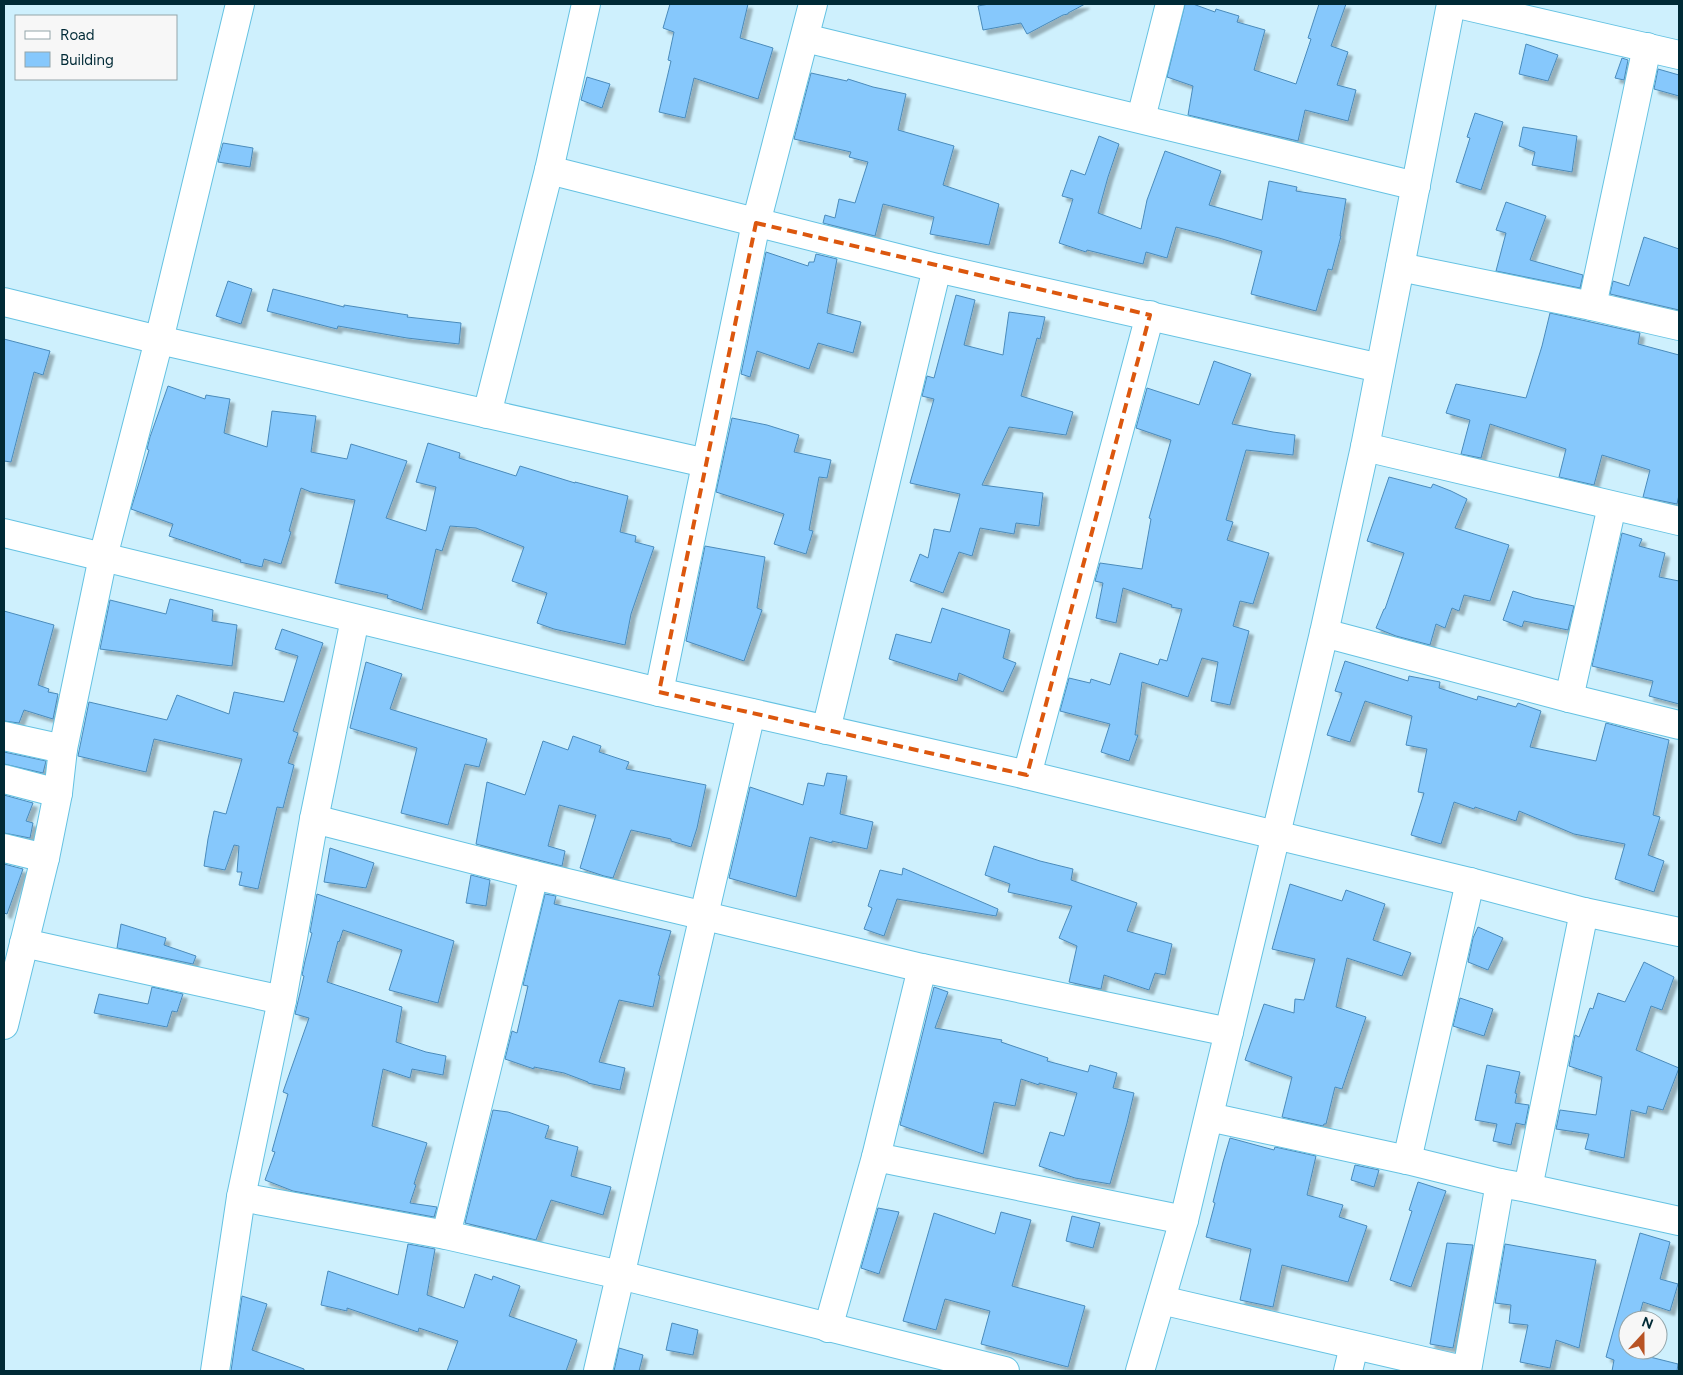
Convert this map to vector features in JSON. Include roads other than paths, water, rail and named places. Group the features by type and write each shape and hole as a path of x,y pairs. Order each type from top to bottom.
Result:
{"street":[{"path":"4,1025 16,953 45,858 58,793 63,749 103,557 159,340 240,4"},
{"path":"487,414 549,170 586,4"},
{"path":"658,692 756,223 813,4"},
{"path":"1141,118 1170,4"},
{"path":"1140,1371 1184,1220 1324,633 1380,368 1451,4"},
{"path":"1458,4 1679,55"},
{"path":"805,38 1416,186"},
{"path":"1592,306 1647,48"},
{"path":"549,170 937,268 1380,368"},
{"path":"1400,267 1592,306 1679,326"},
{"path":"826,730 937,268"},
{"path":"4,302 159,340 706,463"},
{"path":"1027,775 1150,315"},
{"path":"1364,447 1679,521"},
{"path":"1569,698 1612,506"},
{"path":"4,533 658,692 1027,775 1470,882 1584,912 1679,932"},
{"path":"215,1371 241,1197 282,1000 314,819 355,619"},
{"path":"1324,633 1679,725"},
{"path":"598,1371 751,713"},
{"path":"58,793 4,780 9,737 63,749"},
{"path":"314,819 534,875 922,968 1229,1032"},
{"path":"4,848 45,858"},
{"path":"446,1235 534,875"},
{"path":"1407,1160 1470,882"},
{"path":"1528,1188 1584,912"},
{"path":"16,953 282,1000"},
{"path":"828,1328 876,1157 922,968"},
{"path":"1209,1117 1407,1160 1500,1183 1679,1221"},
{"path":"876,1157 1184,1220"},
{"path":"1162,1300 1351,1358 1467,1371 1500,1183"},
{"path":"241,1197 446,1235 620,1275 1005,1371"}]}
